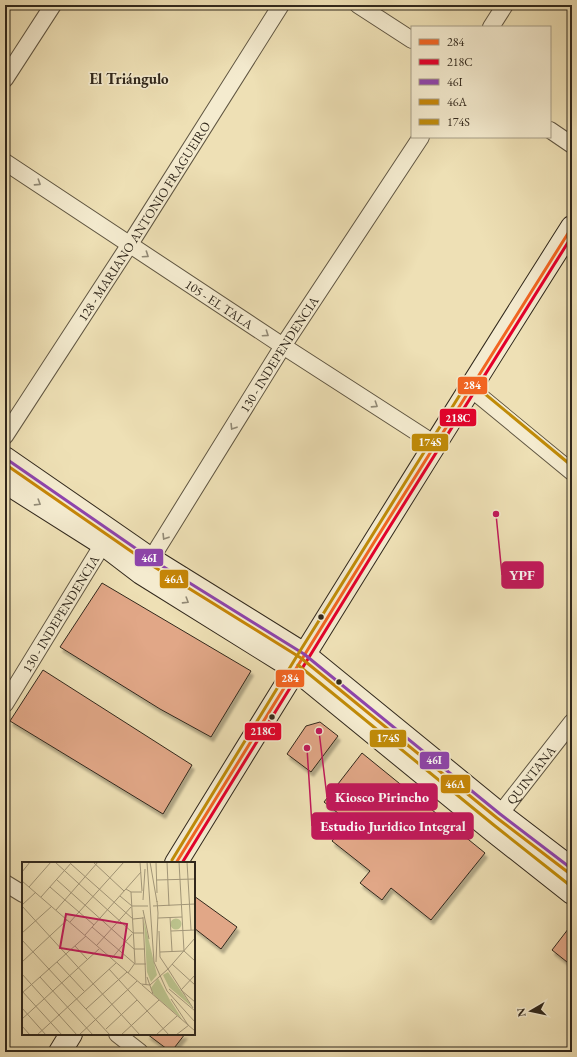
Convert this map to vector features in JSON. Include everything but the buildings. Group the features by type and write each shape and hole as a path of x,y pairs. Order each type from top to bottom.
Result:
{"main road":[{"path":"177,862 299,662 572,227"},
{"path":"5,458 146,566"},
{"path":"5,482 103,544 146,566 299,662 496,822 572,892"},
{"path":"496,822 572,869"},
{"path":"60,1052 70,1035"}],"street":[{"path":"5,79 53,5"},
{"name":"128 - MARIANO ANTONIO FRAGUEIRO","path":"5,436 130,244 281,5"},
{"path":"358,5 411,39"},
{"path":"492,26 505,5"},
{"path":"551,131 572,145"},
{"name":"130 - INDEPENDENCIA","path":"146,566 283,346 420,138"},
{"name":"105 - EL TALA","path":"5,162 283,346 435,444"},
{"path":"470,388 572,472"},
{"name":"130 - INDEPENDENCIA","path":"5,704 103,544"},
{"name":"QUINTANA","path":"496,822 572,722"},
{"path":"5,883 22,893"},
{"path":"118,1035 140,1052"}],"transit line":[{"name":"284","path":"177,862 373,544 572,227"},
{"name":"218C","path":"183,862 377,547 572,236"},
{"name":"174S","path":"172,860 466,385 470,383 473,384 572,466"},
{"name":"46I","path":"5,458 151,559 304,654 500,814 572,869"},
{"name":"46A","path":"5,464 148,563 301,658 497,818 569,873"},
{"name":"174S","path":"298,665 572,887"}],"place":[{"name":"YPF","path":"496,514"},
{"name":"Kiosco Pirincho","path":"319,731"},
{"name":"Estudio Juridico Integral","path":"307,748"}],"district":[{"name":"El Triángulo","path":"129,78"}]}
